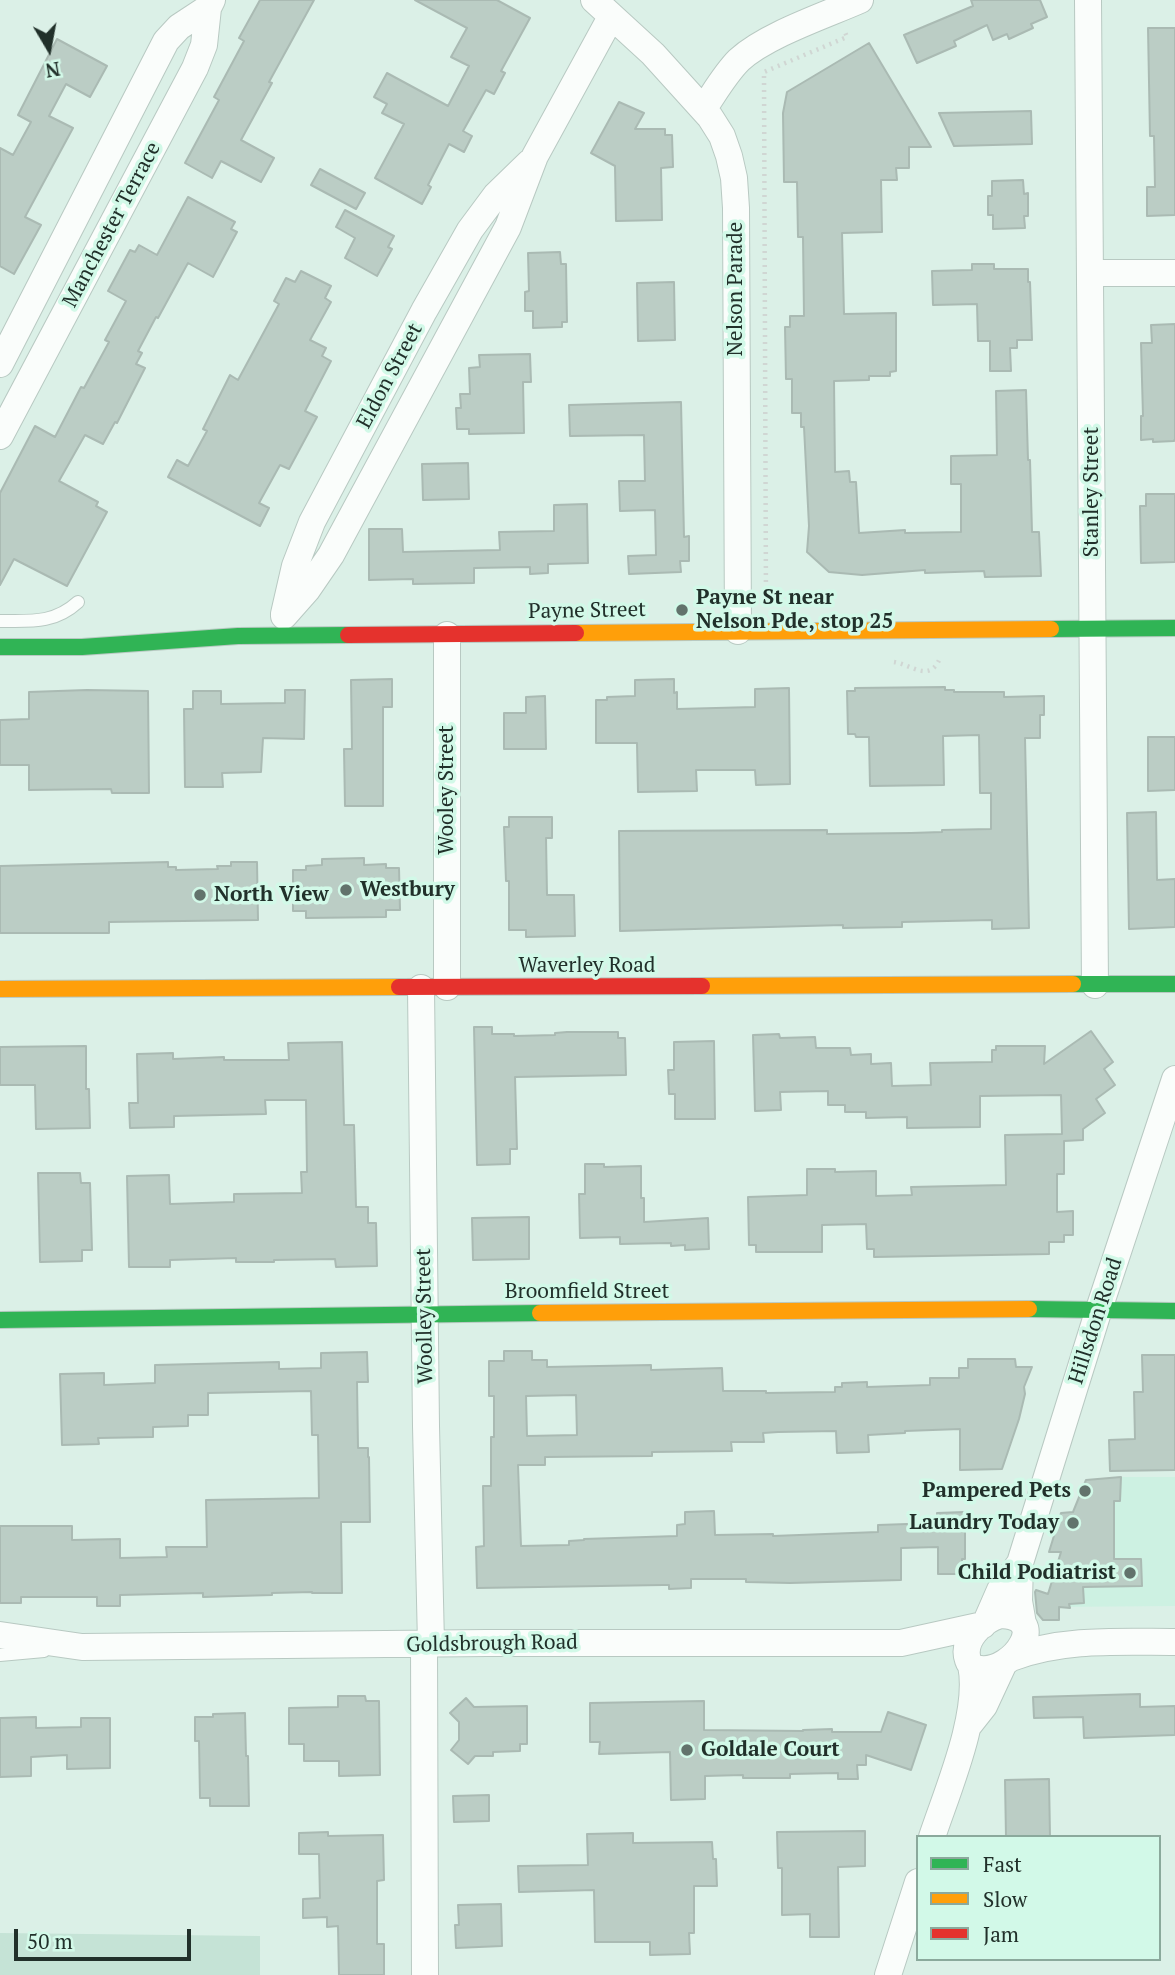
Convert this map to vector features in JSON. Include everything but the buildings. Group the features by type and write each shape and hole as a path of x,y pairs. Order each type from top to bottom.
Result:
{"street":[{"path":"704,108 732,69 752,50 772,38 860,0"},
{"name":"Stanley Street","path":"1088,0 1095,985"},
{"name":"Manchester Terrace","path":"0,364 166,41 179,27 210,4"},
{"name":"Manchester Terrace","path":"0,436 195,68 204,45 210,4"},
{"name":"Nelson Parade","path":"602,8 653,54 704,108 716,125 732,168 735,191 738,631"},
{"name":"Eldon Street","path":"279,626 331,555 508,227 535,156 602,8"},
{"path":"1092,273 1175,273"},
{"name":"Payne Street","path":"0,647 82,647 224,636 279,626 447,635 1175,628"},
{"name":"Wooley Street","path":"447,635 447,987"},
{"name":"Waverley Road","path":"0,989 1175,984"},
{"name":"Woolley Street","path":"421,988 428,1644 425,1975"},
{"name":"Hillsdon Road","path":"1024,1625 1019,1601 1020,1563 1099,1309 1175,1079"},
{"name":"Broomfield Street","path":"0,1320 425,1314 1099,1309 1175,1311"},
{"name":"Hillsdon Road","path":"984,1624 1000,1590 1020,1563"},
{"path":"933,1835 968,1727 973,1685 967,1653 969,1641 984,1624 1000,1615 1011,1615 1039,1633 1079,1642"},
{"name":"Goldsbrough Road","path":"901,1643 984,1624"},
{"path":"968,1727 984,1706 1008,1660 1024,1642 1024,1625"},
{"name":"Goldsbrough Road","path":"0,1635 82,1647 901,1643 956,1655 970,1664"},
{"path":"970,1664 984,1669 997,1667 1032,1651 1079,1642 1175,1642"},
{"path":"888,1975 916,1888"}],"lane":[{"path":"0,621 56,617 78,602"},
{"name":"Goldsbrough Road","path":"0,1655 82,1647"}],"path":[{"path":"760,608 766,601 764,72 847,37 836,10"}],"shaded area":[{"path":"1175,1477 1175,1606 1050,1607 1045,1602 1086,1480"},
{"path":"0,1933 260,1936 260,1975 0,1975"}],"traffic: fast":[{"path":"1051,629 1175,628"},
{"path":"0,647 82,647 238,636 348,635"},
{"path":"1073,984 1175,984"},
{"path":"1029,1309 1175,1311"},
{"path":"0,1320 540,1313"}],"traffic: slow":[{"path":"576,633 1051,629"},
{"path":"702,986 1073,984"},
{"path":"0,989 399,987"},
{"path":"540,1313 1029,1309"}],"traffic: jam":[{"path":"348,635 576,633"},
{"path":"399,987 702,986"}],"place":[{"name":"Payne St near Nelson Pde, stop 25","path":"682,610"},
{"name":"Westbury","path":"346,890"},
{"name":"North View","path":"200,895"},
{"name":"Pampered Pets","path":"1085,1491"},
{"name":"Laundry Today","path":"1073,1523"},
{"name":"Child Podiatrist","path":"1130,1573"},
{"name":"Goldale Court","path":"687,1750"}]}
